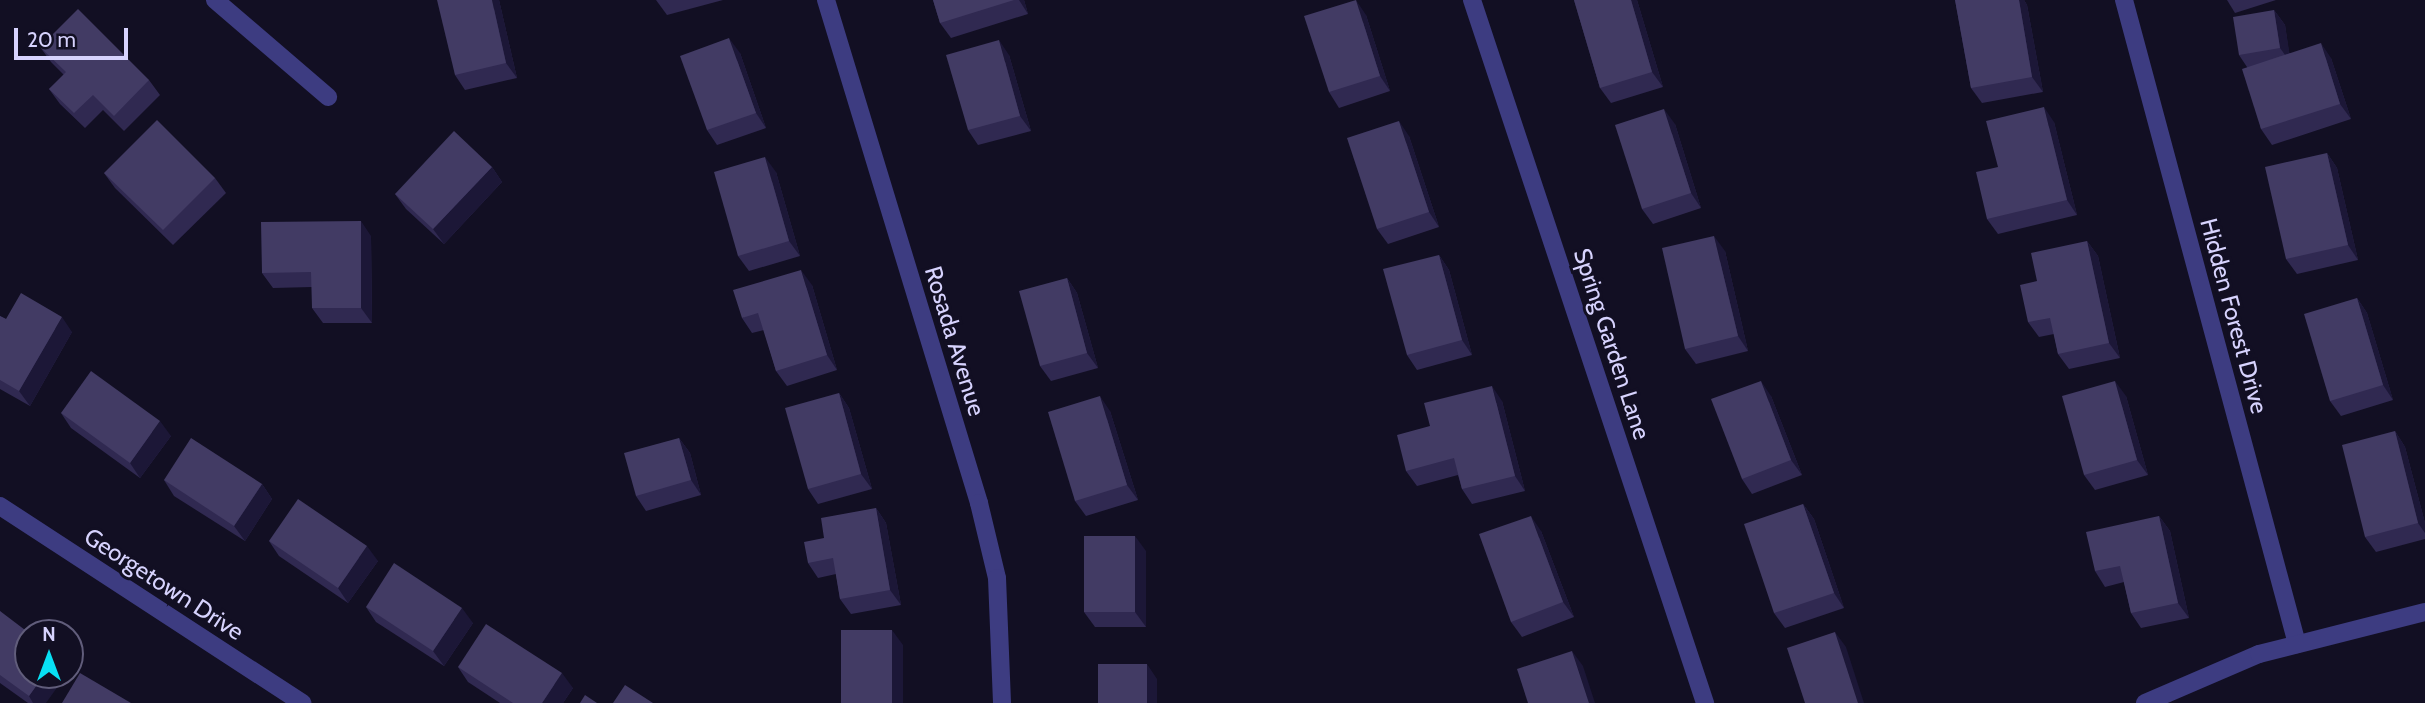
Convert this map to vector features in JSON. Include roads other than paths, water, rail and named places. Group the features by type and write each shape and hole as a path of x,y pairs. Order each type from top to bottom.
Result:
{"street":[{"path":"215,0 328,97"},
{"name":"Rosada Avenue","path":"826,0 979,503 996,578 1002,703"},
{"name":"Spring Garden Lane","path":"1472,0 1705,703"},
{"name":"Hidden Forest Drive","path":"2124,0 2297,644"},
{"name":"Georgetown Drive","path":"0,506 302,703"},
{"path":"2145,703 2259,654 2425,612"}]}
